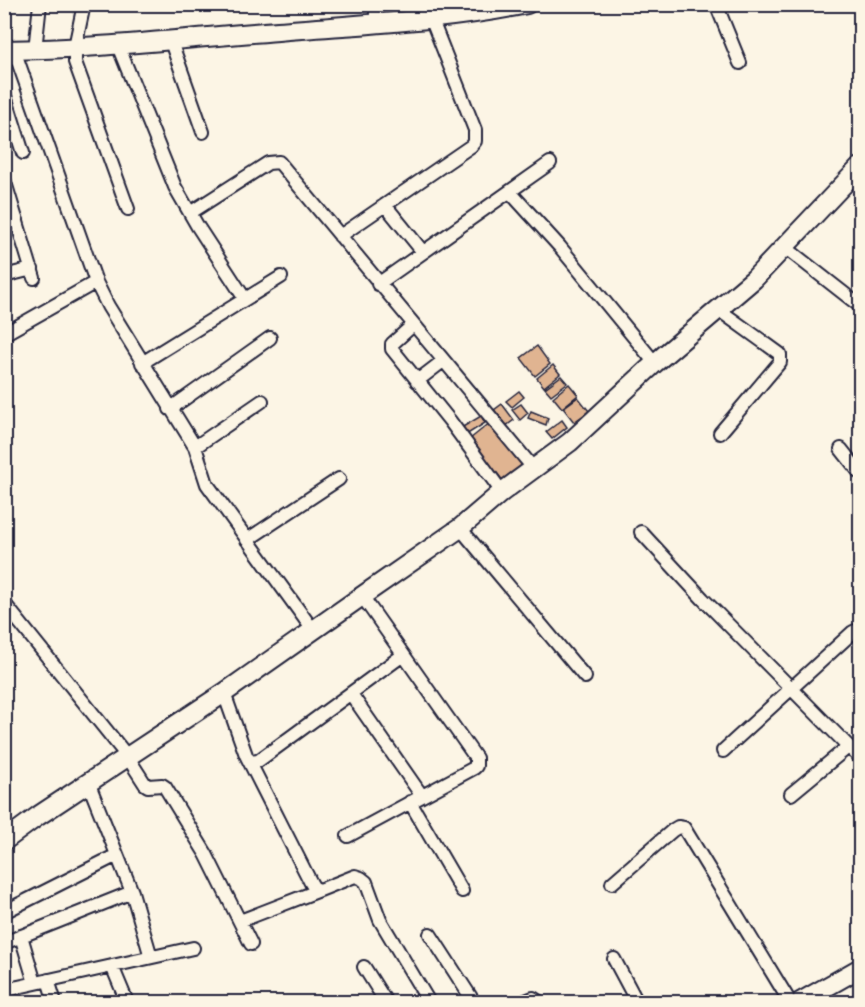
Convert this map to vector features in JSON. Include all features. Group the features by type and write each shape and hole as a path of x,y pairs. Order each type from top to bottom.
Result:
{"street":[{"path":"35,50 40,4"},
{"path":"84,4 74,55 77,69 128,209"},
{"path":"313,630 207,484 195,447 170,410 96,282 9,50 170,39 376,14 431,18 527,4"},
{"path":"716,4 740,63"},
{"path":"340,236 475,141 475,130 431,18"},
{"path":"170,39 203,132"},
{"path":"117,44 175,187 245,299"},
{"path":"4,93 23,153"},
{"path":"190,213 274,162 284,167 378,284 534,469"},
{"path":"378,284 550,164"},
{"path":"4,841 88,782 224,693 459,528 502,492 570,442 655,363 719,310 786,248 861,167"},
{"path":"4,179 11,222 33,274 4,276"},
{"path":"510,192 560,247 655,363"},
{"path":"385,205 423,252"},
{"path":"786,248 861,306"},
{"path":"142,363 281,277"},
{"path":"4,334 96,282"},
{"path":"719,310 780,354 780,362 720,433"},
{"path":"413,325 391,347 450,421 502,492"},
{"path":"170,410 270,338"},
{"path":"417,381 443,361"},
{"path":"195,447 262,401"},
{"path":"841,449 861,473"},
{"path":"247,540 339,479"},
{"path":"459,528 585,677"},
{"path":"641,532 703,599 861,758"},
{"path":"348,836 476,766 476,758 362,596"},
{"path":"4,603 127,756 146,786 162,785 165,788 206,854 251,944"},
{"path":"723,751 790,688 861,628"},
{"path":"250,762 258,761 403,655"},
{"path":"224,693 250,762 310,883 314,888 320,890"},
{"path":"351,694 416,799 462,891"},
{"path":"791,794 848,747"},
{"path":"88,782 132,892 151,957"},
{"path":"612,883 673,830 678,827 684,828 790,1002"},
{"path":"4,912 117,855"},
{"path":"240,921 355,876 361,878 366,882 384,927 429,1002"},
{"path":"4,943 132,892"},
{"path":"430,934 474,1002"},
{"path":"21,936 35,983"},
{"path":"4,992 193,948"},
{"path":"614,959 636,1002"},
{"path":"112,966 127,1002"},
{"path":"364,967 386,1002"},
{"path":"800,1002 823,997 861,968"},
{"path":"48,980 55,1002"},
{"path":"523,1002 533,998 539,1002"}],"building":[{"path":"537,346 550,364 535,376 521,358"},
{"path":"553,365 560,374 544,387 537,378"},
{"path":"561,376 567,383 551,395 545,388"},
{"path":"569,384 578,395 562,408 553,397"},
{"path":"519,391 524,397 512,407 506,401"},
{"path":"578,397 589,411 574,422 563,408"},
{"path":"502,404 514,420 506,426 494,410"},
{"path":"521,404 528,413 520,420 512,410"},
{"path":"531,411 548,418 546,425 528,418"},
{"path":"481,416 485,423 466,435 461,428"},
{"path":"562,420 567,427 552,439 546,432"},
{"path":"491,422 524,464 503,481 470,439"}]}
